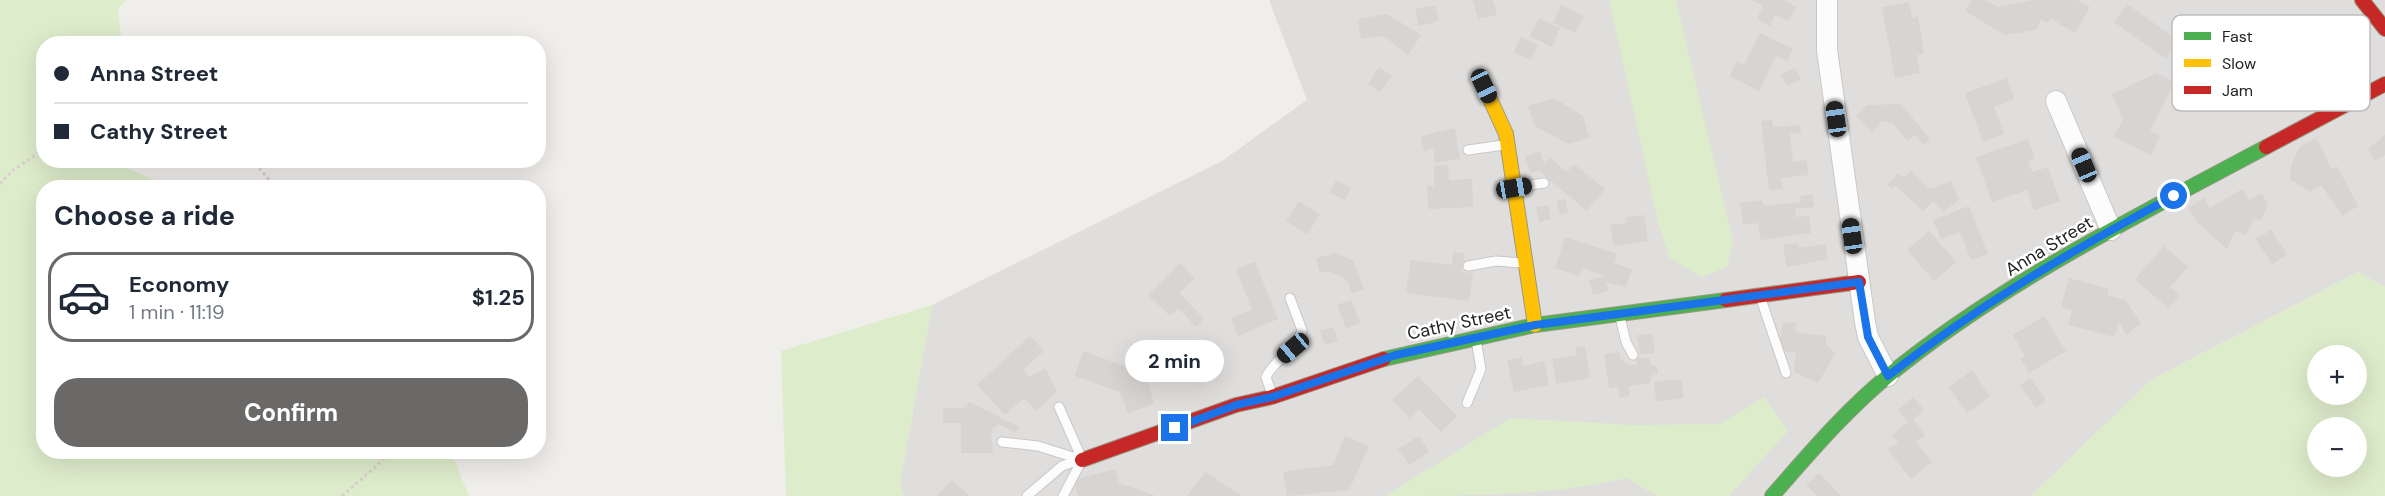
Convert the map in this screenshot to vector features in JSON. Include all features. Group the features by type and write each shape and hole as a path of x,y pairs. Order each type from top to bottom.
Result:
{"street":[{"path":"1827,0 1827,50 1859,282 1868,337 1888,376"},
{"path":"2362,0 2385,29"},
{"name":"Anna Street","path":"2370,92 2385,84"},
{"path":"1484,86 1506,134 1535,325"},
{"path":"2056,101 2111,230"},
{"name":"Anna Street","path":"1772,496 1827,433 1888,376 1969,315 2111,230 2334,111"},
{"name":"Cathy Street","path":"1082,459 1236,405 1272,397 1396,355 1535,325 1859,282"}],"lane":[{"path":"1468,150 1508,144"},
{"path":"1514,188 1544,183"},
{"path":"1468,266 1496,261 1526,263"},
{"path":"1760,296 1786,373"},
{"path":"1272,397 1266,377 1271,367 1293,348 1302,330 1290,298"},
{"path":"1620,315 1626,342 1633,355"},
{"path":"1467,403 1481,369 1476,338"},
{"path":"1059,407 1082,459"},
{"path":"1002,442 1038,446 1082,459"},
{"path":"1027,496 1062,466 1082,459"},
{"path":"1063,496 1082,459"}],"path":[{"path":"0,184 12,171 36,154"},
{"path":"258,168 269,180"},
{"path":"342,496 384,459"}],"shaded area":[{"path":"1269,0 2385,0 2385,287 2358,272 2151,380 2031,496 904,496 900,483 932,305 1222,161 1307,100"}],"green space":[{"path":"0,0 126,0 118,9 121,36 36,36 36,168 126,168 155,180 36,180 36,459 454,459 469,496 0,496"},
{"path":"1609,0 1676,0 1733,241 1727,267 1701,277 1670,258 1659,226"},
{"path":"2358,272 2385,287 2385,496 2031,496 2151,380"},
{"path":"932,305 900,483 904,496 786,496 781,351"},
{"path":"1764,397 1788,431 1729,496 1657,496 1627,478 1538,492 1385,496 1510,418 1632,425 1720,424"}],"building":[{"path":"1473,0 1493,0 1497,15 1478,19"},
{"path":"1751,0 1784,0 1796,7 1789,21 1775,15 1770,26 1757,19 1763,6"},
{"path":"1972,0 1985,0 1998,7 2034,0 2077,0 2090,7 2075,33 2051,19 2048,23 2041,19 2036,30 2005,35 1965,11"},
{"path":"1909,2 1912,18 1918,16 1924,54 1917,55 1920,73 1895,78 1882,7"},
{"path":"2127,4 2172,36 2172,51 2166,59 2114,22"},
{"path":"1435,5 1439,21 1419,26 1415,9"},
{"path":"1561,5 1584,16 1575,33 1553,23"},
{"path":"1387,14 1421,35 1408,55 1384,36 1361,39 1358,19"},
{"path":"1539,18 1560,28 1552,47 1530,36"},
{"path":"1760,33 1793,49 1787,61 1776,56 1759,91 1730,76 1737,61 1744,65"},
{"path":"1521,37 1538,45 1531,60 1514,52"},
{"path":"1379,67 1392,76 1380,92 1368,84"},
{"path":"1795,68 1801,79 1787,86 1781,75"},
{"path":"2157,73 2172,81 2172,86 2150,131 2160,136 2151,155 2114,137 2123,119 2112,94"},
{"path":"2007,78 2014,99 1994,107 2004,134 1983,142 1965,93"},
{"path":"1554,98 1583,116 1589,138 1569,144 1535,126 1528,106"},
{"path":"1901,104 1930,139 1923,145 1915,135 1907,141 1893,123 1882,121 1872,132 1856,116 1867,105"},
{"path":"1772,120 1773,127 1800,125 1801,133 1790,134 1793,162 1807,160 1808,175 1781,178 1783,189 1769,190 1761,121"},
{"path":"1455,128 1460,159 1435,163 1433,148 1424,151 1421,136"},
{"path":"2385,135 2385,155 2375,161 2368,149"},
{"path":"2316,138 2332,169 2337,166 2358,206 2343,216 2321,185 2310,192 2290,179 2292,163 2300,147"},
{"path":"2028,139 2035,159 2028,161 2032,172 2048,167 2060,201 2034,210 2027,190 1992,202 1976,157"},
{"path":"1540,152 1544,164 1550,158 1567,172 1574,164 1605,189 1587,211 1539,171 1530,173 1525,156"},
{"path":"1448,165 1449,180 1472,179 1473,207 1428,209 1427,186 1434,186 1434,166"},
{"path":"1911,171 1930,189 1951,181 1959,199 1944,212 1933,201 1923,211 1895,185 1892,189 1887,185 1898,173 1904,178"},
{"path":"1336,180 1351,188 1345,200 1330,193"},
{"path":"2242,189 2249,200 2261,193 2268,204 2261,221 2254,218 2246,235 2235,231 2227,249 2197,222 2188,208 2204,198 2210,208"},
{"path":"1812,194 1814,207 1795,209 1796,217 1809,216 1811,233 1761,240 1758,223 1743,225 1740,203 1761,200 1765,206 1801,202 1800,196"},
{"path":"1565,199 1568,213 1560,215 1557,201"},
{"path":"1299,201 1320,215 1307,234 1286,221"},
{"path":"1548,205 1551,219 1539,222 1536,207"},
{"path":"1969,206 1988,254 1971,260 1960,232 1941,239 1933,220"},
{"path":"1644,215 1648,241 1614,246 1610,225 1627,223 1626,217"},
{"path":"2271,230 2287,254 2272,264 2256,239"},
{"path":"1929,231 1956,262 1934,281 1907,250"},
{"path":"1565,237 1617,254 1614,263 1632,269 1626,287 1606,282 1609,291 1593,295 1589,280 1605,276 1582,268 1579,276 1555,268"},
{"path":"1798,243 1799,248 1825,244 1828,259 1787,267 1783,245"},
{"path":"2164,246 2188,267 2170,287 2180,295 2168,308 2135,279"},
{"path":"1453,252 1464,253 1462,272 1473,273 1469,301 1406,293 1411,260 1452,265"},
{"path":"1336,253 1353,261 1364,289 1352,293 1347,280 1328,271 1320,273 1316,258"},
{"path":"1255,262 1278,319 1238,336 1231,318 1252,310 1236,269"},
{"path":"1180,263 1195,278 1179,293 1204,319 1196,327 1178,308 1170,316 1148,295"},
{"path":"2069,278 2109,289 2107,295 2125,300 2141,323 2126,335 2119,321 2114,337 2068,325 2072,310 2061,307"},
{"path":"1351,300 1360,323 1346,328 1337,305"},
{"path":"2044,316 2066,351 2029,373 2021,359 2025,356 2013,335"},
{"path":"1783,322 1796,323 1795,332 1826,336 1826,344 1835,354 1818,383 1794,372 1796,353 1779,351"},
{"path":"1333,327 1338,341 1325,345 1320,331"},
{"path":"1652,334 1655,353 1640,354 1637,335"},
{"path":"1030,336 1044,351 1023,370 1029,377 1045,368 1057,391 1036,411 1024,398 1005,415 977,385"},
{"path":"1585,346 1590,378 1556,384 1552,359 1577,355 1576,347"},
{"path":"1083,351 1132,369 1148,383 1154,404 1128,413 1120,392 1075,376"},
{"path":"1619,352 1620,359 1630,365 1637,364 1636,359 1649,357 1651,365 1657,367 1658,373 1652,376 1650,383 1629,386 1630,396 1620,398 1618,387 1609,388 1604,354"},
{"path":"1522,357 1523,366 1544,361 1549,385 1514,392 1507,360"},
{"path":"1972,370 1990,396 1967,413 1949,387"},
{"path":"1418,376 1457,416 1441,432 1419,409 1410,418 1392,400"},
{"path":"2030,378 2046,400 2036,408 2020,386"},
{"path":"1681,379 1684,398 1656,401 1654,382"},
{"path":"1913,397 1924,410 1913,420 1925,435 1916,442 1932,462 1911,479 1888,450 1898,442 1892,435 1908,422 1898,410"},
{"path":"970,402 1019,427 1016,433 998,424 991,430 993,453 961,453 961,423 943,423 943,408 963,408"},
{"path":"1345,436 1369,446 1349,490 1287,496 1283,472 1333,465"},
{"path":"1419,436 1429,452 1409,465 1398,449"},
{"path":"1115,469 1119,483 1156,496 1078,496 1074,480"},
{"path":"1205,472 1242,496 1187,496"},
{"path":"1819,473 1841,496 1817,496 1806,485"},
{"path":"952,480 970,496 937,496"}],"traffic: fast":[{"path":"1772,496 1857,403 1933,341 2024,280 2072,252 2266,147"},
{"path":"1384,359 1535,325 1726,300"}],"traffic: slow":[{"path":"1484,86 1506,134 1535,325"}],"traffic: jam":[{"path":"2362,0 2385,29"},
{"path":"2370,92 2385,84"},
{"path":"2266,147 2334,111"},
{"path":"1726,300 1859,282"},
{"path":"1082,460 1236,405 1272,397 1384,359"}],"route":[{"path":"1175,428 1236,405 1272,397 1396,355 1535,325 1859,282 1868,337 1888,376 1969,315 2111,230 2174,196"}]}
